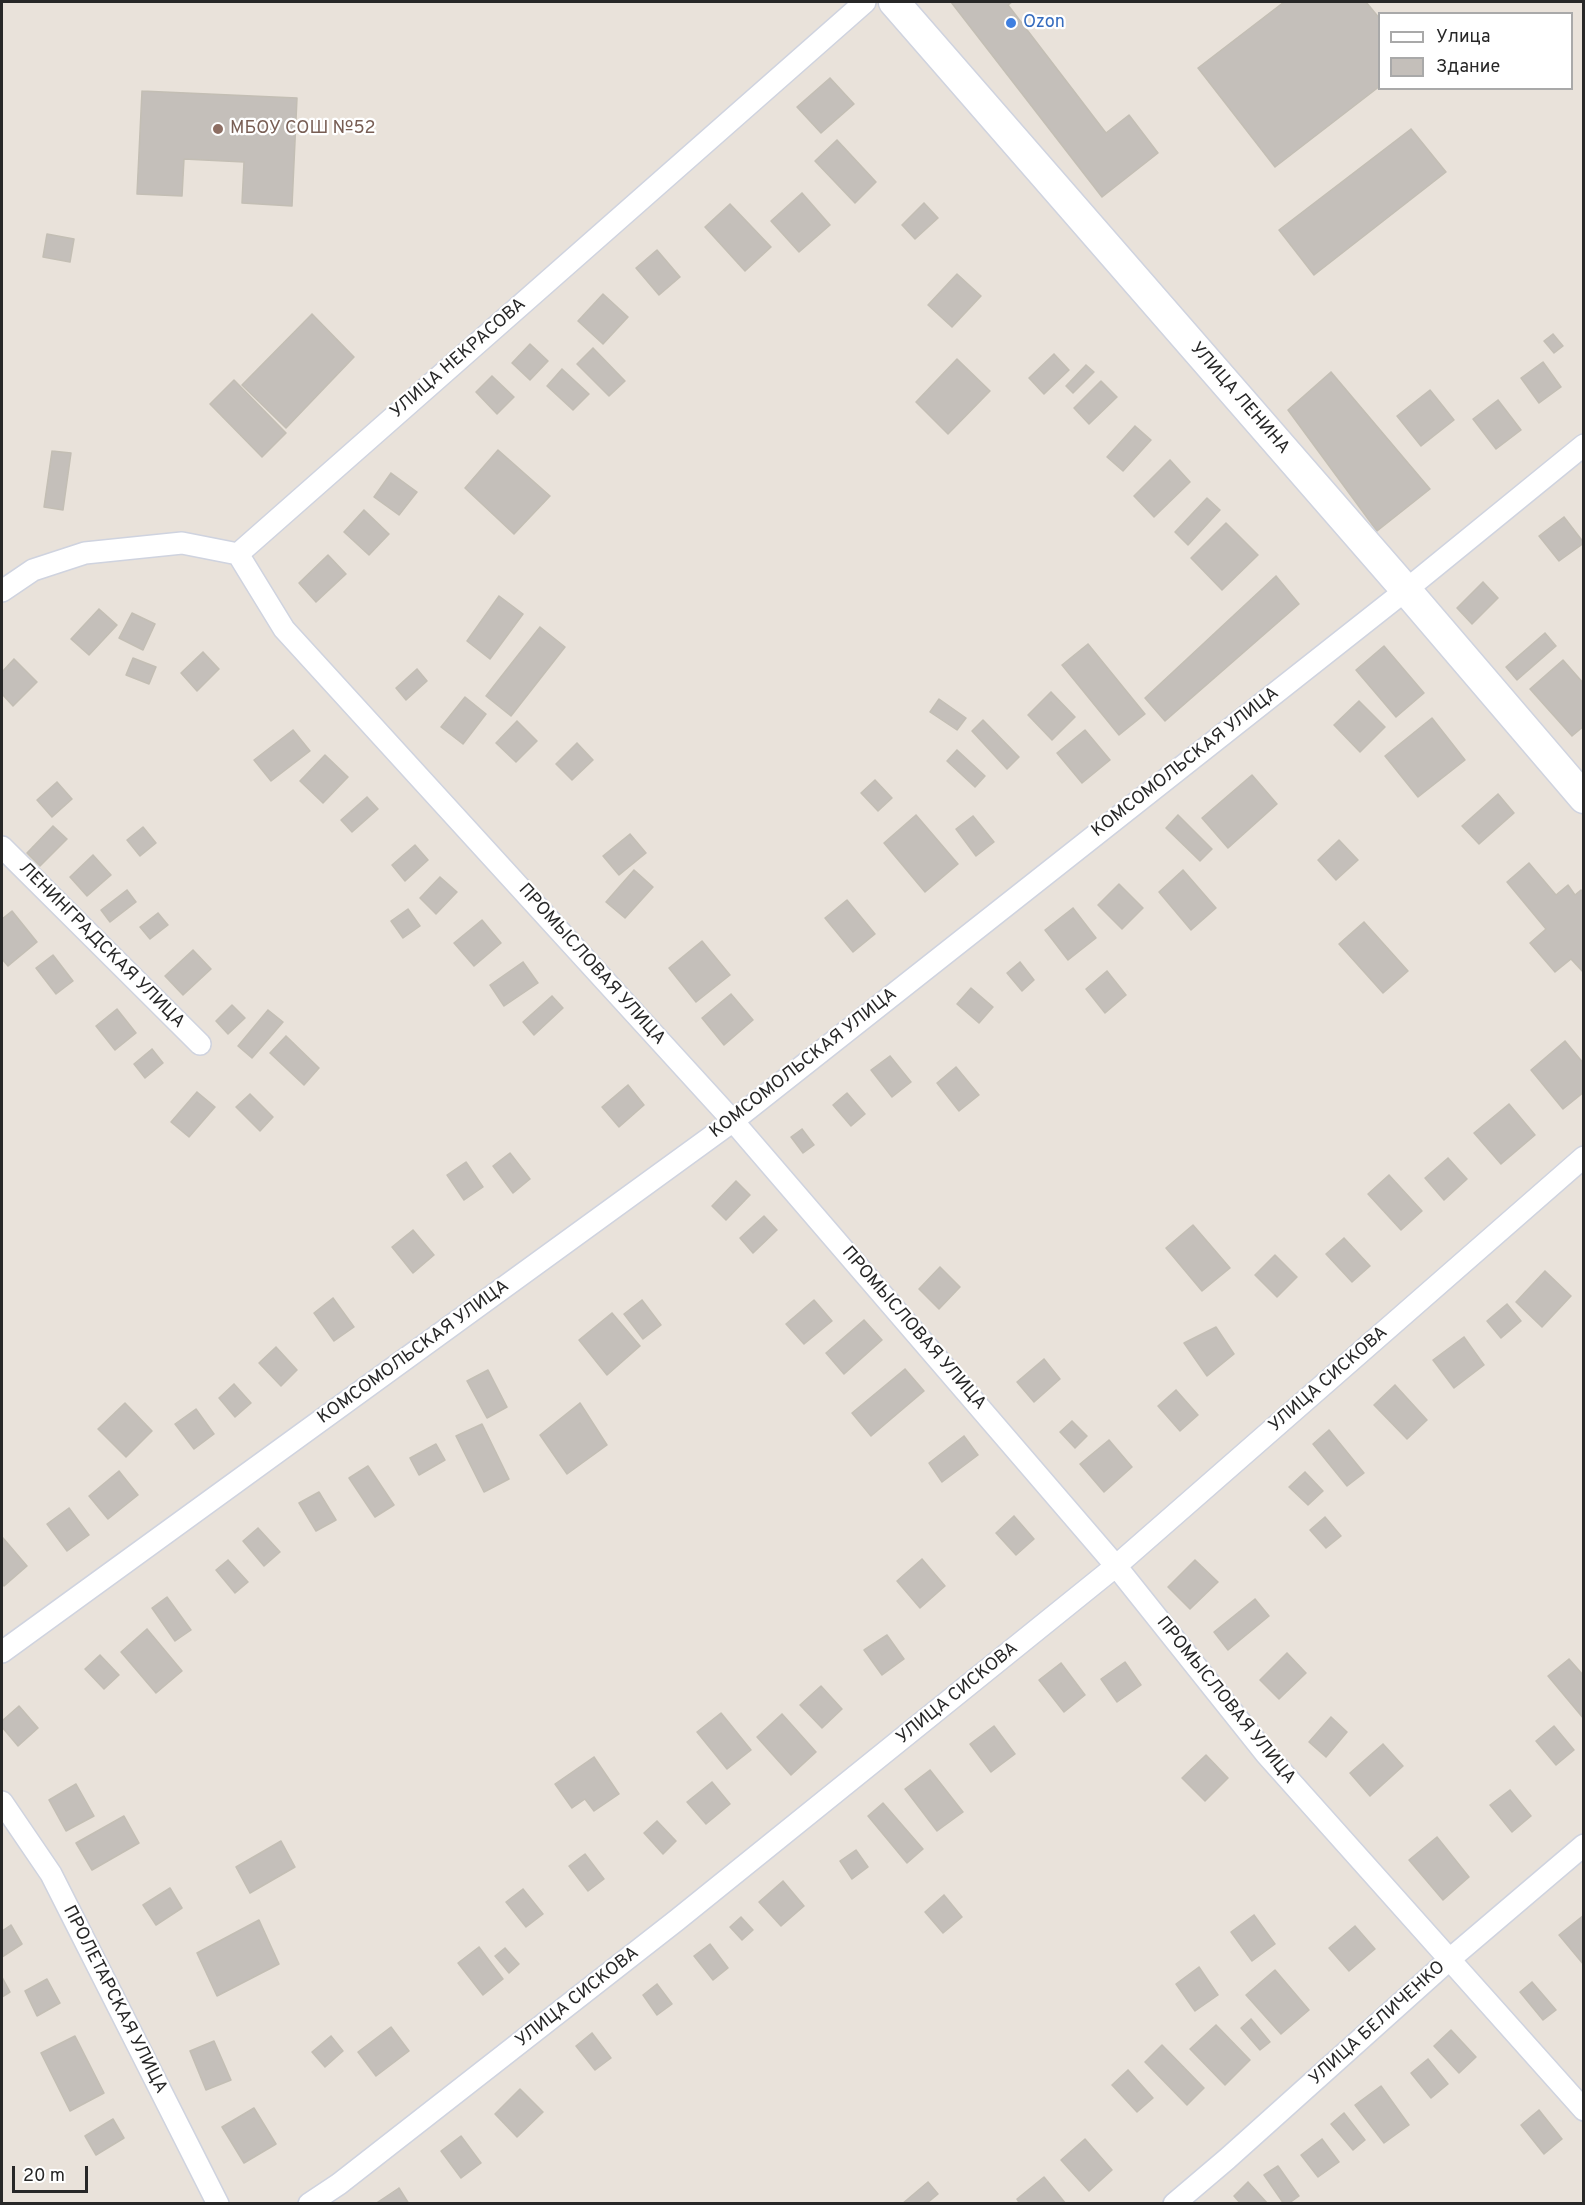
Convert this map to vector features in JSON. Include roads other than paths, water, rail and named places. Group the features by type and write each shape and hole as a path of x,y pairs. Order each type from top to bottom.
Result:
{"street":[{"name":"УЛИЦА НЕКРАСОВА","path":"238,554 865,2"},
{"name":"УЛИЦА ЛЕНИНА","path":"894,2 1584,798"},
{"name":"КОМСОМОЛЬСКАЯ УЛИЦА","path":"2,1652 733,1121 1406,590 1584,444"},
{"path":"2,591 33,570 85,553 182,543 238,554"},
{"name":"ПРОМЫСЛОВАЯ УЛИЦА","path":"238,554 284,629 733,1121 1116,1566 1266,1754 1584,2110"},
{"name":"ЛЕНИНГРАДСКАЯ УЛИЦА","path":"2,847 200,1044"},
{"name":"УЛИЦА СИСКОВА","path":"309,2204 339,2184 677,1920 1116,1566 1584,1157"},
{"name":"ПРОЛЕТАРСКАЯ УЛИЦА","path":"2,1803 51,1874 218,2204"},
{"name":"УЛИЦА БЕЛИЧЕНКО","path":"1174,2204 1227,2160 1450,1959 1584,1845"}],"place":[{"name":"Ozon","path":"1011,23"},
{"name":"МБОУ СОШ №52","path":"218,129"}]}
